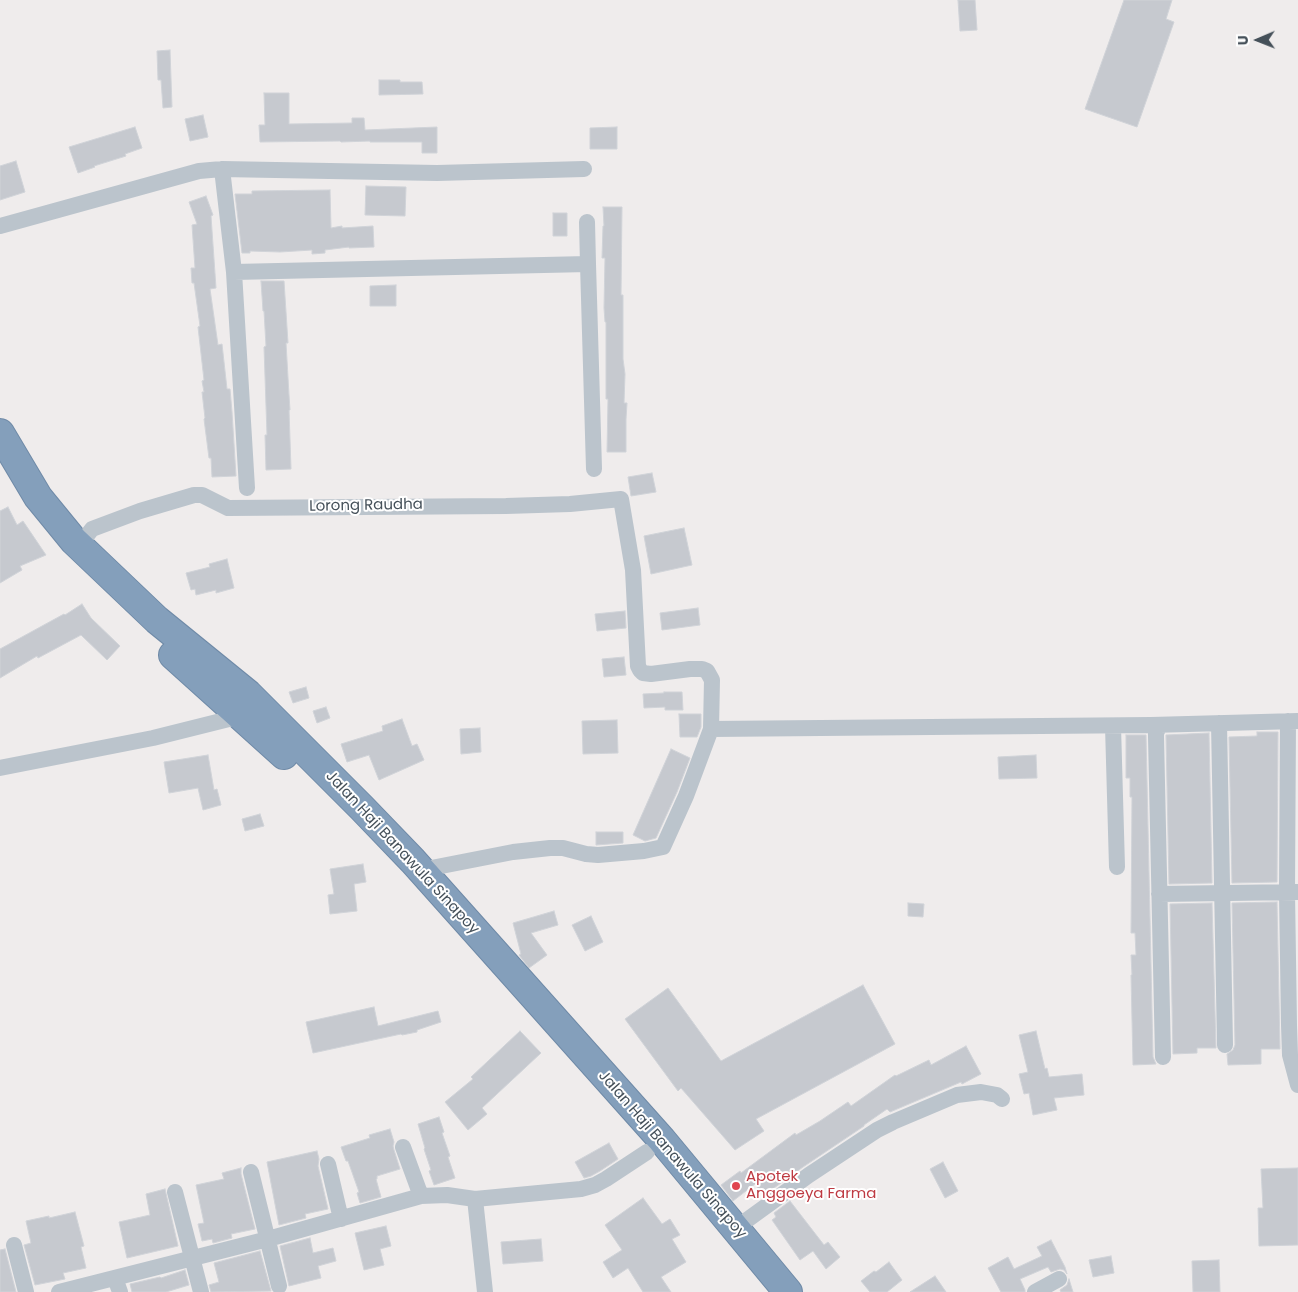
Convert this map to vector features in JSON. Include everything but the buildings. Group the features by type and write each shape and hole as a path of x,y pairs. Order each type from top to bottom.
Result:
{"highway":[{"name":"Jalan Haji Banawula Sinapoy","path":"0,433 38,497 79,546 157,620 248,694 421,870 662,1140 788,1292"},
{"name":"Jalan Haji Banawula Sinapoy","path":"0,467 28,509 87,577 295,765 476,952 588,1080 765,1292"}],"street":[{"path":"222,169 234,272 247,488"},
{"path":"0,226 190,174 222,169 437,173 584,169"},
{"path":"587,222 594,469"},
{"path":"234,272 588,264"},
{"name":"Lorong Raudha","path":"79,546 92,529 140,511 194,495 202,495 228,508 506,506 570,504 621,499 633,570 638,666 643,673 651,674 690,669 707,671 712,680 711,729"},
{"path":"0,768 152,738 241,716"},
{"path":"421,870 513,852 563,848 598,855 644,851 663,847 686,796 711,729 1113,726 1293,721 1293,892 1290,1055 1298,1085"},
{"path":"1219,723 1225,1045"},
{"path":"1160,725 1156,736 1163,1057"},
{"path":"1113,726 1117,867"},
{"path":"1160,894 1293,892"},
{"path":"736,1228 869,1135 893,1122 957,1095 981,1092 997,1095 1002,1099"},
{"path":"403,1147 421,1196"},
{"path":"59,1292 117,1285 192,1258 268,1239 421,1196 447,1195 475,1199 581,1189 606,1180 647,1152"},
{"path":"328,1164 341,1219"},
{"path":"251,1172 279,1286"},
{"path":"175,1192 201,1292"},
{"path":"475,1199 485,1292"},
{"path":"14,1245 26,1292"},
{"path":"1035,1292 1059,1279"}],"place":[{"name":"Apotek Anggoeya Farma","path":"736,1186"}]}
